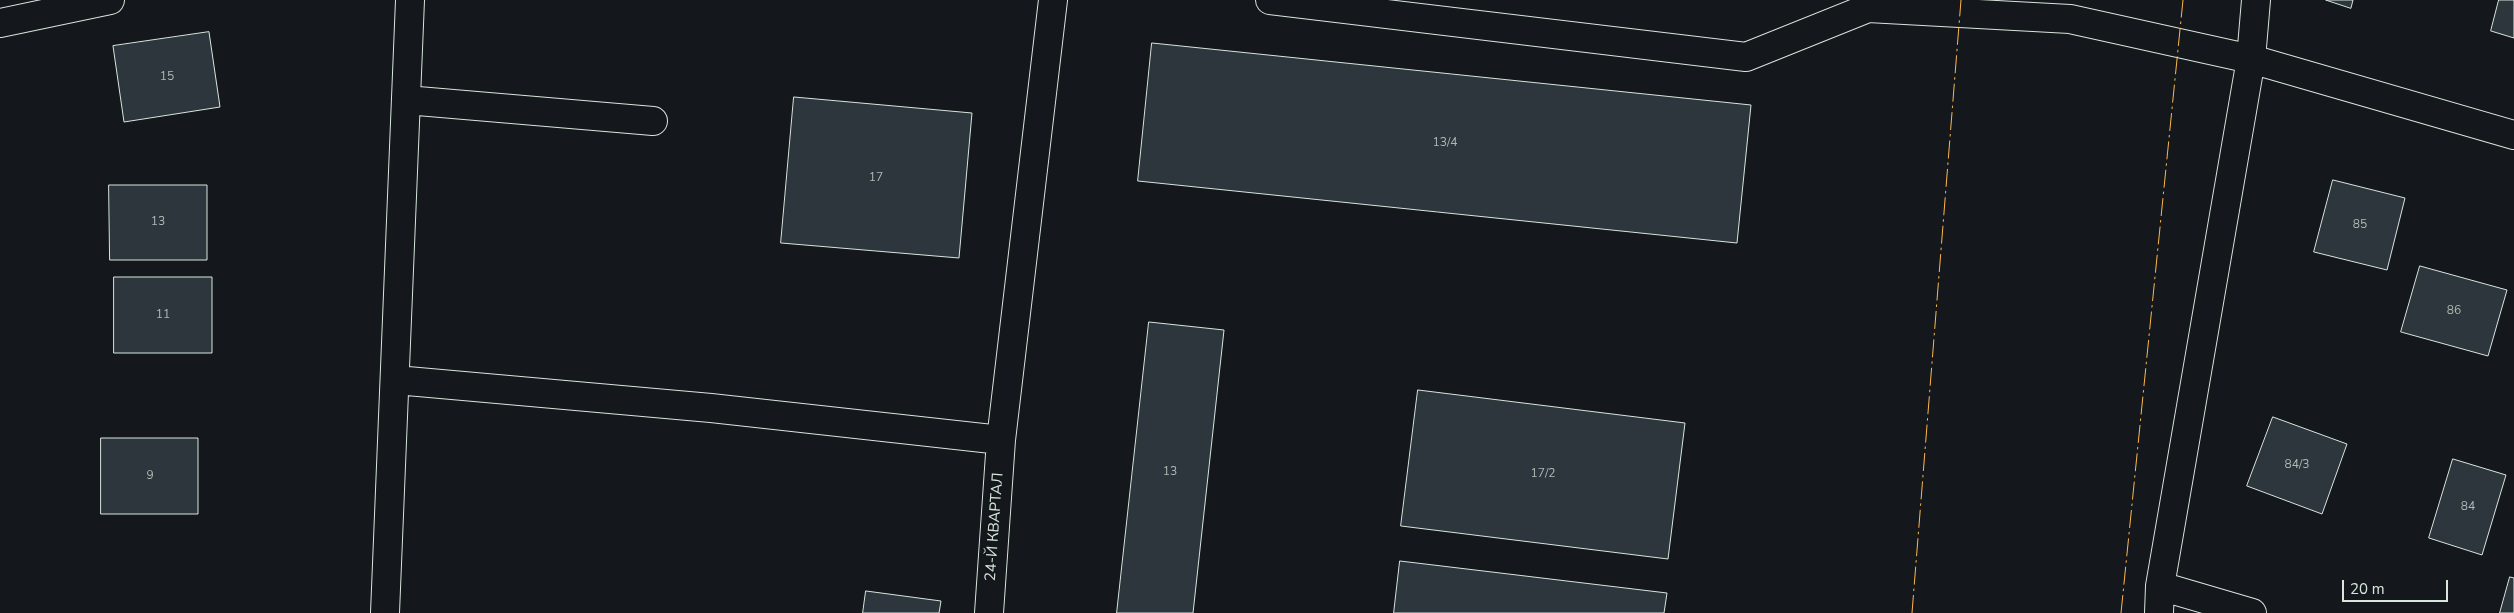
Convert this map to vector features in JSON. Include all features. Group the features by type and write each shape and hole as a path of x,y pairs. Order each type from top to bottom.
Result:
{"street":[{"path":"0,23 110,0"},
{"path":"386,613 410,0"},
{"name":"24-Й КВАРТАЛ","path":"989,613 1001,440 1053,0"},
{"path":"1270,0 1746,57 1868,8 2070,19 2251,59 2514,136"},
{"path":"2159,613 2160,586 2251,59 2256,0"},
{"path":"406,100 653,120"},
{"path":"396,380 711,408 1001,440"},
{"path":"2160,586 2252,613"}],"building":[{"path":"2326,0 2353,0 2351,8"},
{"path":"2499,0 2514,0 2514,38 2491,31"},
{"path":"209,32 220,107 124,122 113,46"},
{"path":"1152,43 1751,105 1737,243 1138,181"},
{"path":"794,97 972,113 959,258 781,243"},
{"path":"2333,180 2405,198 2387,270 2314,252"},
{"path":"109,185 207,185 207,260 110,260"},
{"path":"2420,266 2507,290 2488,356 2401,332"},
{"path":"114,277 212,277 212,353 114,353"},
{"path":"1149,322 1224,330 1193,613 1117,613"},
{"path":"1418,390 1685,423 1668,559 1401,526"},
{"path":"2273,417 2347,444 2322,514 2247,486"},
{"path":"101,438 198,438 198,514 101,514"},
{"path":"2453,459 2506,475 2482,555 2429,538"},
{"path":"1400,561 1667,593 1664,613 1394,613"},
{"path":"2510,577 2514,578 2514,613 2500,613"},
{"path":"866,591 941,601 939,613 863,613"}],"power":[{"path":"1912,613 1961,0"},
{"path":"2121,613 2183,0"}]}
